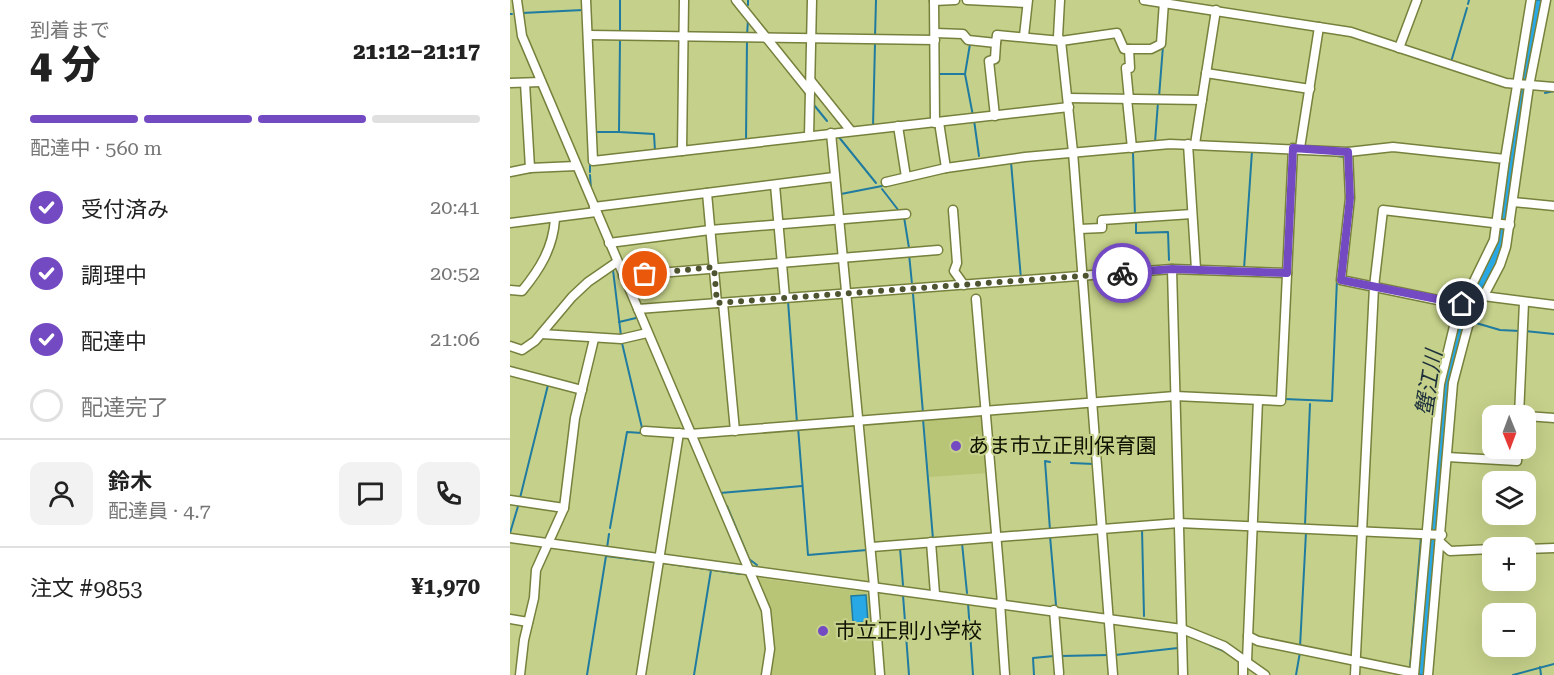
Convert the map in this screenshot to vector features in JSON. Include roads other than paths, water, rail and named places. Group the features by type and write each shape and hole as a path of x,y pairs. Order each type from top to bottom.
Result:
{"street":[{"path":"517,0 514,11 522,36 766,610 770,649 766,675"},
{"path":"586,0 593,161 1069,107"},
{"path":"682,151 684,0"},
{"path":"736,0 810,92"},
{"path":"809,136 812,0"},
{"path":"946,168 937,122 934,1 955,0"},
{"path":"967,0 1027,2 1024,36"},
{"path":"1059,0 1058,37 1061,40 1073,152 1113,675"},
{"path":"1144,0 1190,3 1216,10 1351,32 1506,83 1554,87"},
{"path":"1399,48 1417,0"},
{"path":"1248,636 1258,641 1414,674 1440,384 1456,318 1487,257 1497,223 1515,83 1531,0"},
{"path":"1428,675 1453,383 1468,326 1500,265 1513,202 1529,86 1546,0"},
{"path":"995,116 989,61 995,59 997,35 1061,40 1117,33 1124,49 1151,49 1161,44 1164,2"},
{"path":"1196,269 1191,144 1202,100 1216,10"},
{"path":"645,431 690,434 1175,396 1281,401 1287,273 1297,148 1310,89 1319,27"},
{"path":"588,36 812,39 935,37 963,34 968,40 996,43"},
{"path":"1129,49 1130,68 1126,68 1132,148"},
{"path":"1206,73 1310,89"},
{"path":"811,81 851,131"},
{"path":"510,83 541,82"},
{"path":"525,83 530,168"},
{"path":"1068,98 1202,100"},
{"path":"898,126 906,177"},
{"path":"831,134 872,547 880,675"},
{"path":"886,182 946,168 1073,152 1191,144 1348,152 1393,147 1505,159"},
{"path":"1348,152 1350,198 1341,280 1462,304"},
{"path":"510,172 530,168 576,166"},
{"path":"510,223 555,219 595,210 707,193 834,177"},
{"path":"774,185 784,298"},
{"path":"707,193 735,431"},
{"path":"1513,202 1554,206"},
{"path":"953,210 957,263 954,271 964,285"},
{"path":"1354,675 1357,661 1374,286 1383,210 1509,224"},
{"path":"609,243 710,230 906,214"},
{"path":"1079,229 1102,228 1102,220 1192,214"},
{"path":"510,290 522,291 541,267 554,235 555,219"},
{"path":"623,276 781,261 938,250"},
{"path":"510,346 522,350 542,334 572,297 617,262"},
{"path":"638,309 1172,269 1287,273"},
{"path":"1172,269 1183,675"},
{"path":"1484,296 1524,303 1554,304"},
{"path":"976,299 1005,675"},
{"path":"1519,405 1524,303"},
{"path":"542,334 621,339 648,333"},
{"path":"520,675 534,598 536,570 564,508 575,418 594,339"},
{"path":"510,371 511,369 527,377 582,390"},
{"path":"1242,675 1248,636 1258,400"},
{"path":"1536,417 1554,418"},
{"path":"641,675 679,433"},
{"path":"1447,457 1517,461 1517,459"},
{"path":"510,500 564,508"},
{"path":"872,547 1179,523 1427,534 1440,537 1450,550 1482,549"},
{"path":"510,538 1182,629 1224,646 1265,675"},
{"path":"931,542 935,594"},
{"path":"1536,549 1554,548"},
{"path":"1054,610 1059,673"},
{"path":"510,619 528,622"}],"water":[{"path":"1534,0 1542,0 1504,242 1497,261 1465,321 1449,383 1426,675 1417,675 1442,383 1459,319 1489,257"},
{"path":"866,595 868,622 853,623 851,596"}],"waterway":[{"path":"620,0 620,33"},
{"path":"748,0 748,5"},
{"path":"875,37 876,0"},
{"path":"1468,4 1469,0"},
{"path":"1202,5 1214,7"},
{"path":"1451,62 1467,8"},
{"path":"522,13 583,10"},
{"path":"747,35 748,20"},
{"path":"620,39 619,132 654,134 655,151"},
{"path":"746,141 747,40"},
{"path":"873,127 875,43"},
{"path":"970,44 965,74 973,116"},
{"path":"1159,97 1163,46"},
{"path":"937,74 964,74"},
{"path":"1545,93 1554,91"},
{"path":"1155,142 1158,102"},
{"path":"814,105 827,121"},
{"path":"974,120 979,156"},
{"path":"596,132 619,132"},
{"path":"838,136 876,183"},
{"path":"1100,154 1148,150"},
{"path":"1244,269 1252,151"},
{"path":"1133,153 1135,216"},
{"path":"1330,155 1344,157"},
{"path":"1011,162 1021,279"},
{"path":"590,163 590,172"},
{"path":"590,175 591,189"},
{"path":"841,194 882,186"},
{"path":"882,189 899,211"},
{"path":"904,217 909,248"},
{"path":"1136,222 1136,233 1168,232 1169,260"},
{"path":"909,254 912,284"},
{"path":"613,270 621,336"},
{"path":"1284,399 1332,401 1337,279"},
{"path":"913,294 923,413"},
{"path":"788,301 797,423"},
{"path":"619,322 636,318"},
{"path":"1476,323 1500,330 1520,331"},
{"path":"1525,331 1554,334"},
{"path":"622,343 642,428"},
{"path":"520,498 548,385"},
{"path":"1305,525 1310,404"},
{"path":"923,419 933,539"},
{"path":"798,427 808,555 867,550"},
{"path":"610,528 627,432 642,433"},
{"path":"1050,462 1045,461 1050,530"},
{"path":"1071,463 1094,464"},
{"path":"720,493 802,486"},
{"path":"510,533 519,503"},
{"path":"727,506 749,559 757,565"},
{"path":"1142,529 1144,616"},
{"path":"1300,647 1306,532"},
{"path":"607,548 609,534"},
{"path":"1050,536 1056,605"},
{"path":"1410,668 1421,537"},
{"path":"962,543 967,593"},
{"path":"900,548 903,585"},
{"path":"587,675 606,556 655,562"},
{"path":"663,563 741,574"},
{"path":"694,675 711,570"},
{"path":"878,592 888,593"},
{"path":"903,595 909,675"},
{"path":"968,603 973,675"},
{"path":"1169,631 1178,633"},
{"path":"1210,645 1226,652"},
{"path":"1115,655 1178,648"},
{"path":"1296,675 1300,652"},
{"path":"1061,656 1109,655"},
{"path":"1034,675 1033,658 1054,656"},
{"path":"1513,675 1554,664"},
{"path":"1540,667 1541,675"}],"place":[{"name":"あま市立正則保育園","path":"956,446"},
{"name":"市立正則小学校","path":"823,631"}],"water label":[{"name":"蟹江川","path":"1429,383"}]}
